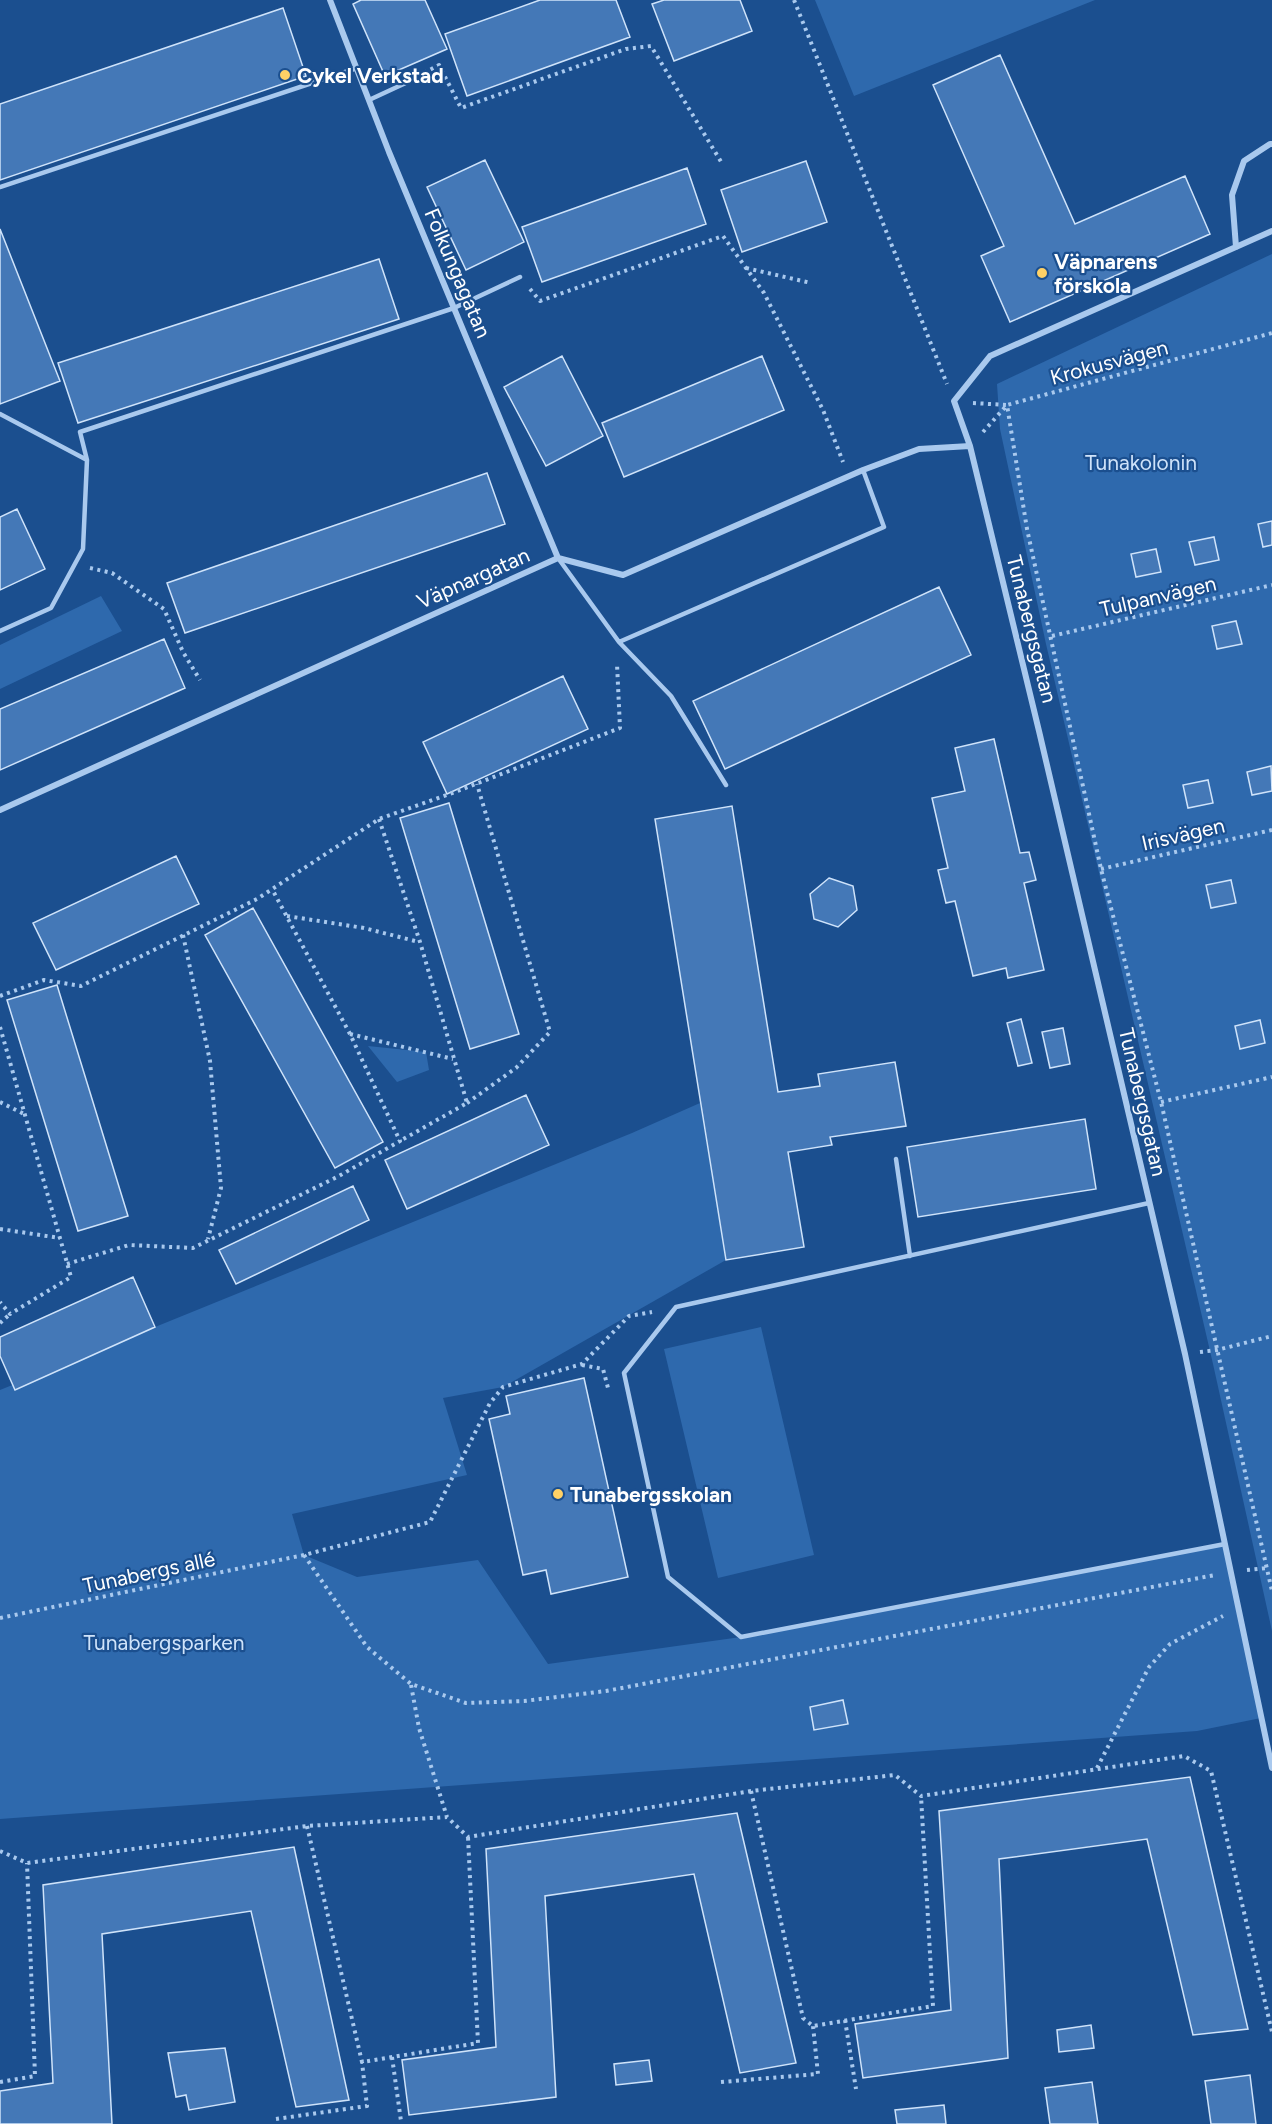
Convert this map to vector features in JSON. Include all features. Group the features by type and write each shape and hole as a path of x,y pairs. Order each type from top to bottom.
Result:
{"street":[{"name":"Folkungagatan","path":"330,0 558,558"},
{"path":"1236,247 1232,195 1244,161 1272,144"},
{"path":"954,401 990,356 1272,231"},
{"name":"Tunabergsgatan","path":"954,401 970,446 1040,731 1185,1354 1272,1768"},
{"name":"Väpnargatan","path":"0,810 558,558 623,575 848,476 919,449 970,446"}],"lane":[{"path":"0,187 357,68"},
{"path":"369,100 410,81"},
{"path":"0,631 51,608 83,549 87,460 80,432 454,308 520,277"},
{"path":"0,414 87,460"},
{"path":"619,642 884,527 863,470"},
{"path":"558,558 619,642 671,696 726,785"},
{"path":"896,1159 910,1256"},
{"path":"1149,1203 676,1307 624,1373 668,1577 741,1637 1225,1544"}],"path":[{"path":"794,0 954,401 1007,405"},
{"path":"410,81 440,64 461,108 626,49 651,46 723,165"},
{"path":"520,277 540,301 723,236 764,293 823,410 848,476"},
{"path":"746,268 811,283"},
{"name":"Krokusvägen","path":"1007,405 1272,333"},
{"path":"970,446 1007,405"},
{"path":"1007,405 1027,529 1101,869 1161,1102 1272,1591"},
{"path":"74,566 112,573 164,609 183,652 200,680"},
{"name":"Tulpanvägen","path":"1052,636 1272,585"},
{"path":"0,996 44,980 81,986 272,890 380,819 620,728 616,670 619,642"},
{"path":"67,1264 129,1245 193,1248 339,1176 467,1103 516,1068 550,1032 477,784"},
{"path":"380,819 420,942 467,1103"},
{"name":"Irisvägen","path":"1101,869 1272,830"},
{"path":"272,890 350,1034 400,1141"},
{"path":"287,916 364,928 420,942"},
{"path":"183,935 210,1061 221,1188 208,1240"},
{"path":"0,1027 70,1277 10,1314 0,1323"},
{"path":"350,1034 454,1059"},
{"path":"1161,1102 1272,1077"},
{"path":"0,1102 26,1115"},
{"path":"0,1229 60,1238"},
{"path":"0,1302 10,1314"},
{"path":"582,1364 629,1316 676,1307"},
{"path":"1185,1354 1217,1350 1272,1336"},
{"path":"582,1364 603,1369 609,1395 627,1390"},
{"name":"Tunabergs allé","path":"0,1618 303,1555 430,1522 490,1403 503,1387 582,1364"},
{"path":"1097,1769 1149,1667 1170,1644 1226,1614 1239,1611"},
{"path":"362,2062 478,2043 468,1837 447,1817 419,1728 411,1684"},
{"path":"468,1837 751,1791 895,1775 921,1796 1184,1756 1211,1771 1272,2032"},
{"path":"721,2082 818,2074 813,2026 803,2018 751,1791"},
{"path":"813,2026 933,2006 921,1796"},
{"path":"0,1851 27,1863 307,1826 447,1817"},
{"path":"276,2120 367,2106 362,2062 307,1826"},
{"path":"0,2082 35,2076 27,1863"},
{"path":"845,2020 856,2089"},
{"path":"392,2057 401,2121"}],"green space":[{"path":"815,0 1095,0 854,96"},
{"name":"Tunakolonin","path":"1272,254 1272,1631 1213,1364 1046,644 1000,429 997,384"},
{"path":"101,596 122,631 0,689 0,645"},
{"path":"368,1046 426,1052 429,1070 397,1082"},
{"name":"Tunabergsparken","path":"700,1103 726,1260 503,1387 443,1398 467,1475 292,1514 304,1555 357,1577 478,1560 548,1664 741,1637 1225,1544 1261,1718 1197,1731 0,1819 0,1390 632,1133"},
{"path":"761,1327 814,1555 718,1578 664,1349"}],"building":[{"path":"361,0 425,0 447,49 385,76 353,4"},
{"path":"540,0 616,0 630,37 467,96 445,34"},
{"path":"664,0 740,0 752,31 674,61 652,4"},
{"path":"283,8 306,76 0,180 0,104"},
{"path":"1000,55 1075,224 1185,176 1210,234 1010,322 981,256 1004,246 933,85"},
{"path":"485,160 524,242 466,270 427,187"},
{"path":"806,161 827,222 742,252 721,190"},
{"path":"687,168 706,224 542,282 522,227"},
{"path":"0,229 60,381 0,404"},
{"path":"379,259 399,319 78,423 58,363"},
{"path":"562,356 603,436 546,466 504,387"},
{"path":"762,356 784,410 624,477 602,423"},
{"path":"487,473 505,524 185,633 167,583"},
{"path":"17,509 45,569 0,590 0,517"},
{"path":"1272,521 1272,545 1263,547 1258,524"},
{"path":"1214,537 1219,560 1195,565 1189,542"},
{"path":"1156,549 1161,572 1136,577 1131,554"},
{"path":"939,587 971,655 725,769 693,701"},
{"path":"1236,621 1242,644 1217,649 1212,626"},
{"path":"164,639 185,688 0,770 0,709"},
{"path":"563,676 588,729 447,794 423,742"},
{"path":"994,739 1020,853 1029,852 1036,880 1024,883 1044,970 1008,978 1006,968 973,976 955,901 946,903 938,870 948,868 932,798 965,791 955,748"},
{"path":"1271,766 1272,791 1252,795 1247,772"},
{"path":"1208,780 1213,803 1188,808 1183,785"},
{"path":"449,803 519,1034 470,1049 400,818"},
{"path":"732,806 778,1092 820,1086 818,1074 895,1062 906,1126 830,1137 832,1145 788,1152 804,1247 726,1260 655,819"},
{"path":"176,856 199,904 56,970 33,923"},
{"path":"829,878 853,886 857,910 838,927 814,919 810,894"},
{"path":"1231,880 1236,903 1211,908 1206,885"},
{"path":"253,908 383,1142 335,1168 205,935"},
{"path":"57,985 128,1216 78,1231 7,1000"},
{"path":"1021,1019 1032,1063 1018,1066 1007,1023"},
{"path":"1260,1020 1265,1043 1240,1049 1235,1026"},
{"path":"1063,1028 1070,1064 1050,1068 1042,1032"},
{"path":"526,1095 549,1145 407,1209 385,1160"},
{"path":"1085,1119 1096,1189 918,1217 907,1147"},
{"path":"353,1186 369,1220 236,1284 219,1250"},
{"path":"133,1277 155,1327 15,1390 0,1356 0,1337"},
{"name":"Tunabergsskolan","path":"584,1378 628,1577 551,1594 546,1570 523,1575 489,1419 510,1414 506,1396"},
{"path":"843,1700 848,1724 814,1730 810,1707"},
{"path":"1190,1777 1248,2029 1193,2035 1147,1839 999,1859 1008,2058 863,2078 855,2024 951,2010 939,1811"},
{"path":"737,1813 796,2063 740,2073 694,1874 545,1896 556,2097 409,2115 402,2060 496,2047 486,1849"},
{"path":"294,1847 349,2100 296,2107 251,1911 102,1934 112,2124 0,2124 0,2091 53,2083 43,1885"},
{"path":"1091,2025 1094,2048 1059,2052 1057,2030"},
{"path":"225,2048 235,2102 189,2110 186,2095 176,2097 168,2053"},
{"path":"649,2060 652,2081 616,2085 614,2064"},
{"path":"1250,2075 1256,2124 1211,2124 1205,2081"},
{"path":"1092,2082 1098,2124 1050,2124 1045,2088"},
{"path":"944,2105 946,2124 897,2124 895,2110"}],"place":[{"name":"Cykel Verkstad","path":"285,75"},
{"name":"Väpnarens förskola","path":"1042,273"},
{"name":"Tunabergsskolan","path":"558,1494"}]}
